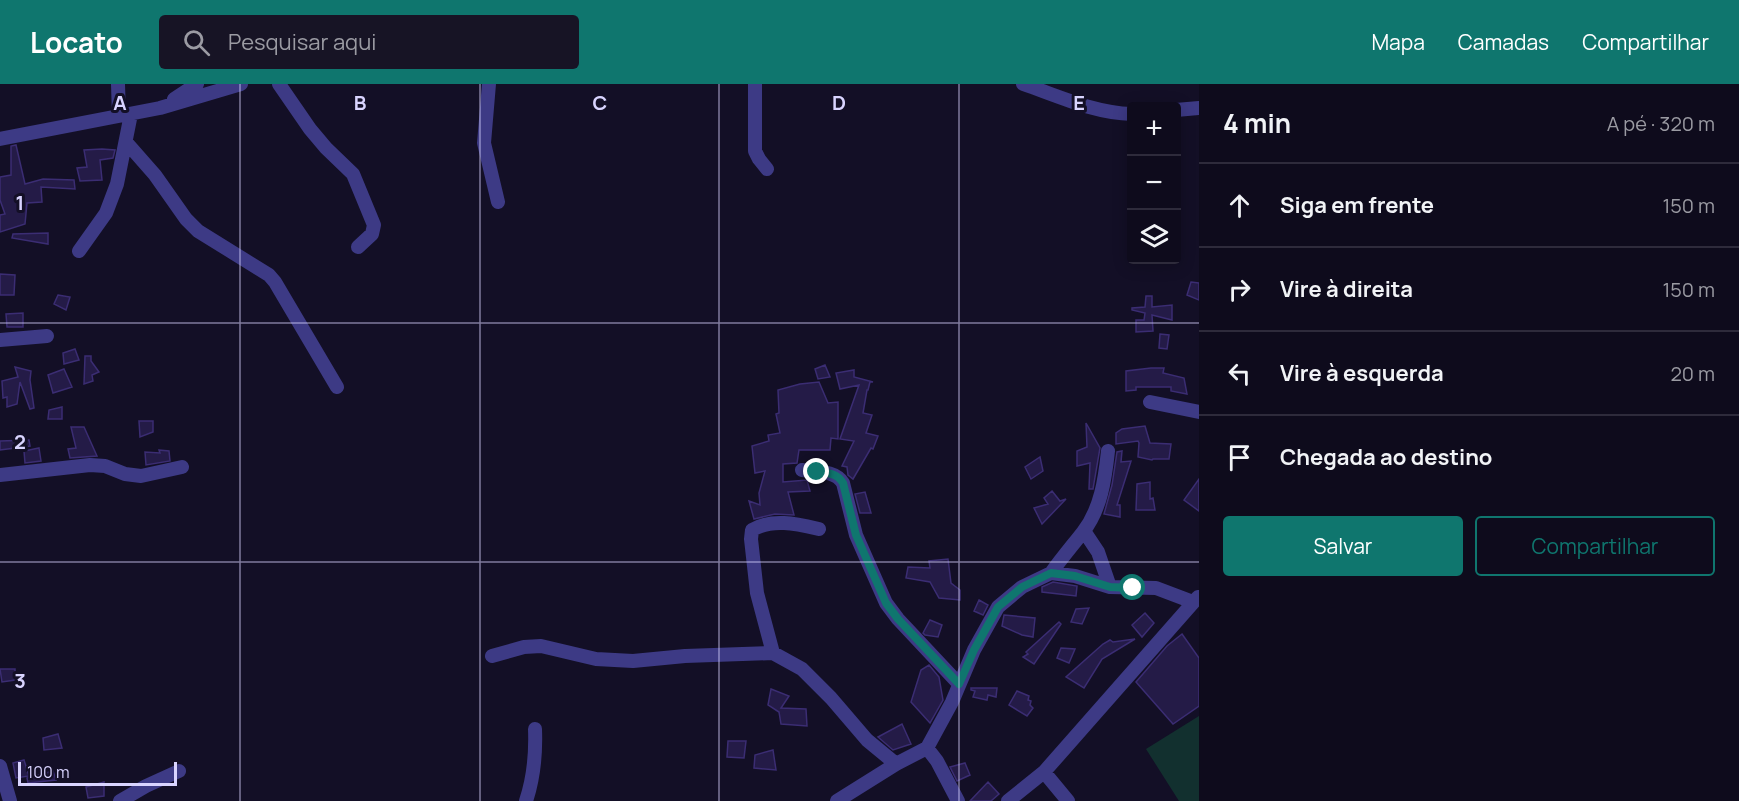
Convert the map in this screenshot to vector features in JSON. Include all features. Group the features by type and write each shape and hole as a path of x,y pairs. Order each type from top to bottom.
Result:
{"street":[{"path":"79,251 106,213 117,184 126,142 125,115 118,84"},
{"path":"160,108 197,84"},
{"path":"0,139 160,108 241,84"},
{"path":"279,84 310,129 353,174 374,225 372,234 358,247"},
{"path":"489,84 484,143 498,202"},
{"path":"755,84 755,151 767,169"},
{"path":"1023,84 1088,106 1117,114 1127,114"},
{"path":"1181,110 1199,108"},
{"path":"126,142 198,231 269,275 338,387"},
{"path":"0,340 47,336"},
{"path":"1150,402 1199,412"},
{"path":"837,801 896,764 927,748 952,702 974,650 998,607 1022,587 1051,573 1068,548 1084,531 1100,500 1105,481 1108,452"},
{"path":"0,475 90,465 105,466 125,474 141,476 182,467"},
{"path":"802,470 833,473 839,476 843,483 856,535 886,603 959,684"},
{"path":"773,653 757,593 752,530 760,525 785,523 819,529"},
{"path":"1084,531 1098,552 1110,587"},
{"path":"1008,801 1044,772 1196,599 1156,588 1110,587 1075,576 1051,573"},
{"path":"492,656 524,647 541,646 596,659 633,661 685,656 773,653 802,669 831,698 867,740 896,764"},
{"path":"526,801 532,784 536,757 535,729"},
{"path":"927,748 958,801"},
{"path":"0,766 10,801"},
{"path":"120,801 179,771"},
{"path":"1044,772 1068,801"}],"green space":[{"path":"1199,716 1199,801 1179,801 1146,749"}],"building":[{"path":"16,145 25,184 43,179 74,180 75,189 41,187 42,202 27,203 25,224 0,232 0,215 5,214 0,200 0,177 11,175 11,146"},
{"path":"84,150 115,150 113,158 100,160 102,180 80,181 77,168 87,167"},
{"path":"48,233 48,244 12,238 13,234"},
{"path":"0,274 15,275 14,295 0,295"},
{"path":"1191,282 1199,283 1199,300 1187,295"},
{"path":"58,295 70,297 66,310 54,304"},
{"path":"1146,296 1152,296 1152,307 1172,305 1172,320 1152,315 1153,331 1136,332 1136,320 1144,320 1145,313 1132,310 1132,308 1145,307"},
{"path":"23,313 23,327 7,327 6,314"},
{"path":"1160,334 1169,335 1167,349 1159,348"},
{"path":"75,349 79,360 64,364 63,353"},
{"path":"85,356 91,356 91,361 99,372 92,375 93,381 84,384"},
{"path":"825,365 830,377 818,379 815,369"},
{"path":"15,367 31,371 34,408 30,409 20,382 17,404 7,407 7,397 3,398 2,381 18,377"},
{"path":"1164,368 1163,373 1184,378 1187,394 1171,391 1171,387 1136,387 1136,390 1126,391 1126,371"},
{"path":"64,369 72,387 53,393 48,375"},
{"path":"854,370 854,377 873,382 870,382 867,390 863,413 872,415 866,433 878,436 873,449 871,448 853,479 848,475 847,467 842,466 854,441 840,439 859,385 840,389 836,373"},
{"path":"819,382 828,403 838,402 838,439 831,438 830,450 799,450 797,463 783,464 783,482 807,480 810,491 788,492 794,515 775,514 754,519 749,501 760,505 759,493 765,471 755,473 752,446 769,441 768,435 780,433 776,414 779,413 778,390"},
{"path":"62,407 62,419 48,419 49,410"},
{"path":"139,421 153,421 153,432 140,437"},
{"path":"1086,423 1100,448 1093,489 1089,489 1090,463 1077,466 1077,451 1087,447"},
{"path":"1145,426 1150,443 1171,444 1169,459 1152,460 1138,457 1138,441 1116,444 1116,433 1122,429"},
{"path":"71,427 84,427 97,456 70,458 68,449 76,448"},
{"path":"29,440 30,446 0,450 0,441"},
{"path":"39,448 41,461 25,463 24,451"},
{"path":"159,450 169,451 170,461 146,465 145,452 160,453"},
{"path":"1122,451 1121,462 1131,461 1117,505 1120,505 1120,517 1104,514 1112,485 1117,452"},
{"path":"1040,457 1043,471 1031,479 1025,467"},
{"path":"1199,479 1199,511 1184,500"},
{"path":"1150,482 1150,499 1153,498 1155,510 1136,510 1137,484"},
{"path":"1052,491 1060,501 1066,499 1042,524 1034,508 1048,504 1044,498"},
{"path":"865,492 871,513 860,513 855,494"},
{"path":"948,559 951,583 960,590 960,600 939,598 930,582 906,578 908,567 930,568 929,561"},
{"path":"1053,582 1077,586 1076,596 1042,592 1042,587"},
{"path":"979,600 988,605 983,615 974,611"},
{"path":"1089,608 1082,624 1071,622 1076,609"},
{"path":"1145,613 1154,623 1142,637 1132,625"},
{"path":"1004,615 1035,618 1033,637 1002,626"},
{"path":"930,620 942,625 938,637 923,633"},
{"path":"1059,622 1061,624 1034,664 1023,657 1028,654 1026,652"},
{"path":"1182,634 1199,658 1199,706 1173,724 1136,682 1167,646"},
{"path":"1135,639 1102,659 1084,688 1066,677 1110,640 1113,642"},
{"path":"1061,648 1075,649 1069,663 1057,658"},
{"path":"929,665 939,677 943,700 930,723 911,702 921,670"},
{"path":"0,669 15,669 15,680 2,682"},
{"path":"971,688 997,688 996,697 988,695 987,700 973,697 975,691"},
{"path":"771,689 789,696 781,708 806,709 807,726 781,724 779,712 768,705"},
{"path":"1017,691 1029,696 1028,700 1031,701 1030,705 1033,708 1027,716 1009,705"},
{"path":"902,724 911,744 893,750 878,737"},
{"path":"58,734 62,748 44,750 43,738"},
{"path":"728,741 746,741 744,758 727,757"},
{"path":"773,750 776,770 754,768 755,755"},
{"path":"24,760 29,776 16,778 13,763"},
{"path":"965,763 970,775 957,781 950,767"},
{"path":"53,771 56,780 28,783 27,778"},
{"path":"104,782 104,796 88,798 86,787"},
{"path":"988,782 999,794 991,801 970,801"}],"route":[{"path":"817,472 833,473 839,476 843,483 856,535 886,603 959,684 974,650 998,607 1022,587 1051,573 1075,576 1110,587 1133,588"}]}
